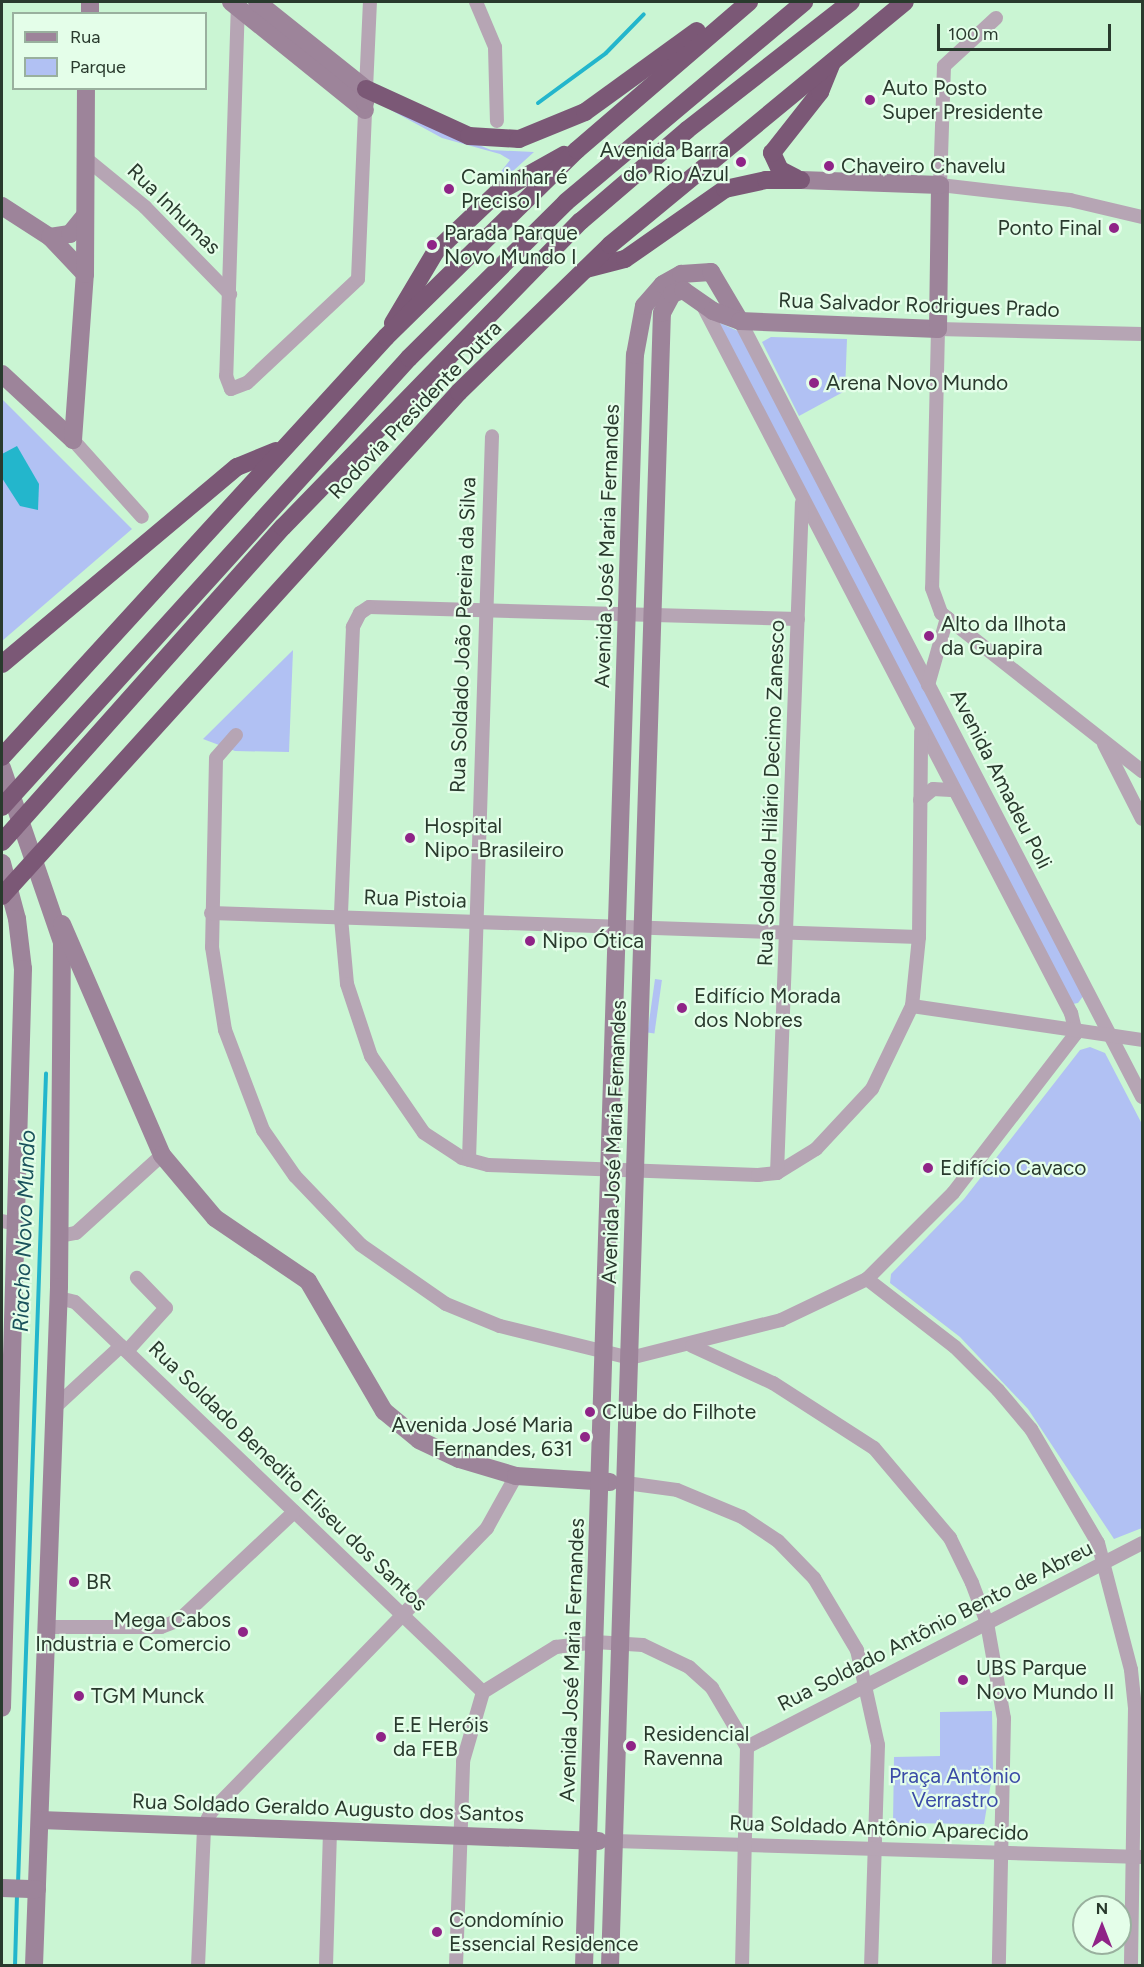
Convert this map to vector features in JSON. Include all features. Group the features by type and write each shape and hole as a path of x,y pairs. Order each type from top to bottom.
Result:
{"highway":[{"path":"2,757 281,449 386,337 577,150 714,28 749,2"},
{"name":"Rodovia Presidente Dutra","path":"2,807 386,383 566,202 804,2"},
{"name":"Rodovia Presidente Dutra","path":"2,842 283,527 581,222 687,130 851,2"},
{"name":"Rodovia Presidente Dutra","path":"2,896 459,392 585,269 833,59 905,2"},
{"path":"366,89 452,130 519,139 585,112 685,37 714,28"},
{"path":"801,180 780,170 771,153 820,92 833,59"},
{"path":"386,337 436,251 498,192 577,150"},
{"path":"585,269 625,259 725,189 766,180 801,180"},
{"path":"2,664 237,466 281,449"}],"main road":[{"path":"256,2 366,89 365,110"},
{"path":"236,4 365,110"},
{"path":"73,440 85,273 84,158 87,90"},
{"path":"801,180 940,185 938,329"},
{"path":"2,206 51,237 85,273"},
{"path":"51,237 70,234 84,217"},
{"name":"Avenida José Maria Fernandes","path":"584,1965 637,336 653,294 695,269 717,277 740,321"},
{"name":"Avenida José Maria Fernandes","path":"610,1965 662,337 664,303 672,294 683,290 700,301"},
{"name":"Rua Salvador Rodrigues Prado","path":"700,301 740,321 938,329"},
{"path":"637,336 662,337"},
{"path":"2,374 73,440"},
{"path":"2,768 58,918 62,942 59,1298 40,1820 33,1889 34,1965"},
{"path":"2,863 22,960 9,1223 2,1708"},
{"path":"58,918 72,938 162,1155 215,1218 308,1281 384,1411 433,1449 516,1476 626,1483"},
{"name":"Rua Soldado Geraldo Augusto dos Santos","path":"40,1820 614,1841"},
{"path":"3,1888 33,1889"}],"street":[{"path":"366,89 370,2"},
{"path":"476,2 495,47 496,121"},
{"path":"236,4 228,386 235,390 247,383 358,279 365,110"},
{"path":"996,18 944,66 940,185 1070,200 1143,217"},
{"name":"Rua Inhumas","path":"84,158 145,207 230,294"},
{"path":"700,301 951,790 1066,1004 1076,1033"},
{"name":"Avenida Amadeu Poli","path":"740,321 1143,1097"},
{"path":"938,329 932,596 947,618 1143,771"},
{"name":"Rua Salvador Rodrigues Prado","path":"938,329 1143,334"},
{"name":"Rua Soldado João Pereira da Silva","path":"469,1160 484,609 492,436"},
{"path":"73,440 142,517"},
{"name":"Rua Soldado Hilário Decimo Zanesco","path":"777,1173 802,500"},
{"path":"800,557 813,549 830,552"},
{"path":"798,618 369,606 353,627 341,918 347,984 371,1056 424,1133 469,1160 610,1169 777,1173 846,1122 894,1052 912,1006 919,937 921,731"},
{"path":"928,685 947,618"},
{"path":"236,735 216,758 211,913 225,1030 263,1130 295,1176 361,1245 446,1304 500,1326 604,1356 630,1358 692,1346 781,1320 867,1279 953,1193 1076,1033"},
{"path":"1101,740 1143,819"},
{"path":"920,800 933,789 951,790"},
{"name":"Rua Pistoia","path":"211,913 618,927"},
{"path":"618,927 919,937"},
{"path":"1066,1004 1075,1008 1090,997"},
{"path":"912,1006 1076,1033 1143,1040"},
{"path":"60,1236 76,1233 162,1155"},
{"path":"55,1407 124,1349 166,1308 137,1278"},
{"path":"867,1279 955,1347 1031,1429 1106,1563 1131,1670 1137,1764 1137,1857 1131,1965"},
{"name":"Rua Soldado Benedito Eliseu dos Santos","path":"59,1298 75,1302 483,1692"},
{"path":"692,1346 773,1383 874,1448 950,1538 987,1623 1004,1718 999,1965"},
{"path":"198,1965 204,1826 487,1528 516,1476"},
{"path":"626,1483 677,1490 742,1517 778,1541 814,1578 843,1623 869,1685 878,1745 871,1965"},
{"path":"48,1627 161,1627 179,1620 294,1512"},
{"name":"Rua Soldado Antônio Bento de Abreu","path":"747,1746 1143,1543"},
{"path":"456,1965 463,1761 483,1692 556,1647 595,1642 643,1645 690,1667 712,1688 747,1746 741,1965"},
{"path":"326,1965 330,1831"},
{"name":"Rua Soldado Antônio Aparecido","path":"614,1841 1137,1857"}],"green space":[{"path":"378,103 491,150 534,152 504,179 499,174 510,160 500,154 442,138"},
{"path":"713,320 738,331 1084,995 1078,1003 1073,1004"},
{"name":"Arena Novo Mundo","path":"771,337 847,339 845,391 799,416 762,342"},
{"path":"2,399 132,529 2,641"},
{"path":"293,650 289,752 235,751 203,739"},
{"path":"655,979 662,980 654,1033 647,1032"},
{"path":"1090,1047 1105,1053 1142,1124 1142,1528 1114,1539 1028,1409 960,1337 890,1283 891,1274 964,1199 1080,1050"},
{"name":"Praça Antônio Verrastro","path":"992,1711 993,1770 984,1824 893,1823 894,1757 940,1756 940,1712"}],"shaded area":[{"path":"17,446 39,484 38,510 20,506 2,478 2,454"}],"waterway":[{"path":"538,103 606,53 644,14"},
{"name":"Riacho Novo Mundo","path":"18,1884 46,1073"},
{"name":"Riacho Novo Mundo","path":"15,1966 17,1895"}],"place":[{"name":"Auto Posto Super Presidente","path":"870,100"},
{"name":"Avenida Barra do Rio Azul","path":"741,162"},
{"name":"Chaveiro Chavelu","path":"829,166"},
{"name":"Caminhar é Preciso I","path":"449,189"},
{"name":"Ponto Final","path":"1114,228"},
{"name":"Parada Parque Novo Mundo I","path":"432,245"},
{"name":"Arena Novo Mundo","path":"814,383"},
{"name":"Alto da Ilhota da Guapira","path":"929,636"},
{"name":"Hospital Nipo-Brasileiro","path":"410,838"},
{"name":"Nipo Ótica","path":"530,941"},
{"name":"Edifício Morada dos Nobres","path":"682,1008"},
{"name":"Edifício Cavaco","path":"928,1168"},
{"name":"Clube do Filhote","path":"590,1412"},
{"name":"Avenida José Maria Fernandes, 631","path":"585,1437"},
{"name":"BR","path":"74,1582"},
{"name":"Mega Cabos Industria e Comercio","path":"243,1632"},
{"name":"UBS Parque Novo Mundo II","path":"963,1680"},
{"name":"TGM Munck","path":"79,1696"},
{"name":"E.E Heróis da FEB","path":"381,1737"},
{"name":"Residencial Ravenna","path":"631,1746"},
{"name":"Condomínio Essencial Residence","path":"437,1932"}]}
